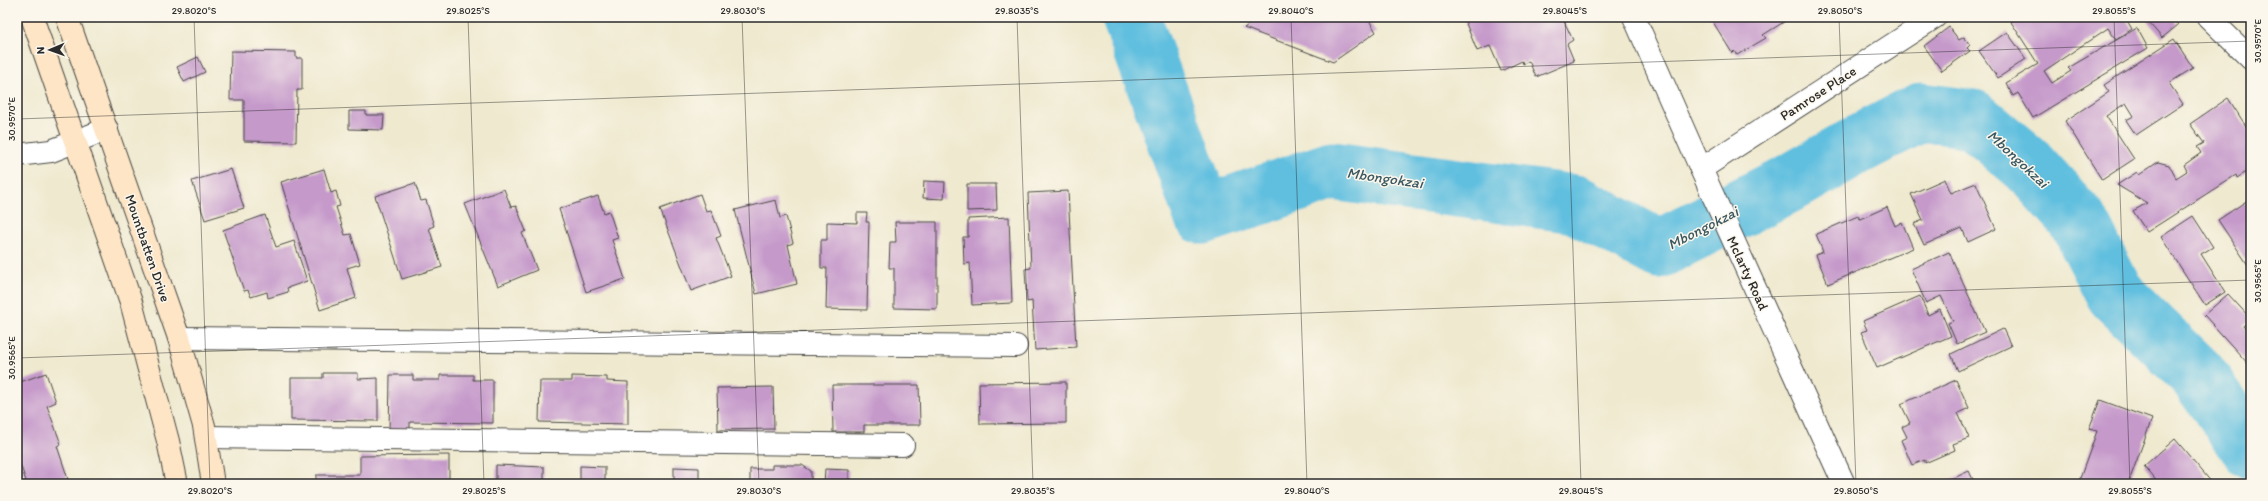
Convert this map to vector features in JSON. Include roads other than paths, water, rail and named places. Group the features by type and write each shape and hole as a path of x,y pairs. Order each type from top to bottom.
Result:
{"main road":[{"path":"32,17 131,302 168,441 177,484"},
{"name":"Mountbatten Drive","path":"68,17 179,338 204,426 213,484"}],"street":[{"name":"Mclarty Road","path":"1634,17 1700,170 1844,484"},
{"name":"Pamrose Place","path":"1700,170 1935,17"},
{"path":"2208,17 2251,59"},
{"path":"17,155 51,150 107,129"},
{"path":"179,338 1016,346"},
{"path":"206,437 903,445"}],"waterway":[{"name":"Mbongokzai","path":"1131,17 1203,215 1332,171 1575,204 1659,249 1796,180 1852,148 1921,112 1973,119 2029,166 2077,219 2115,294 2197,374 2251,449"}]}
